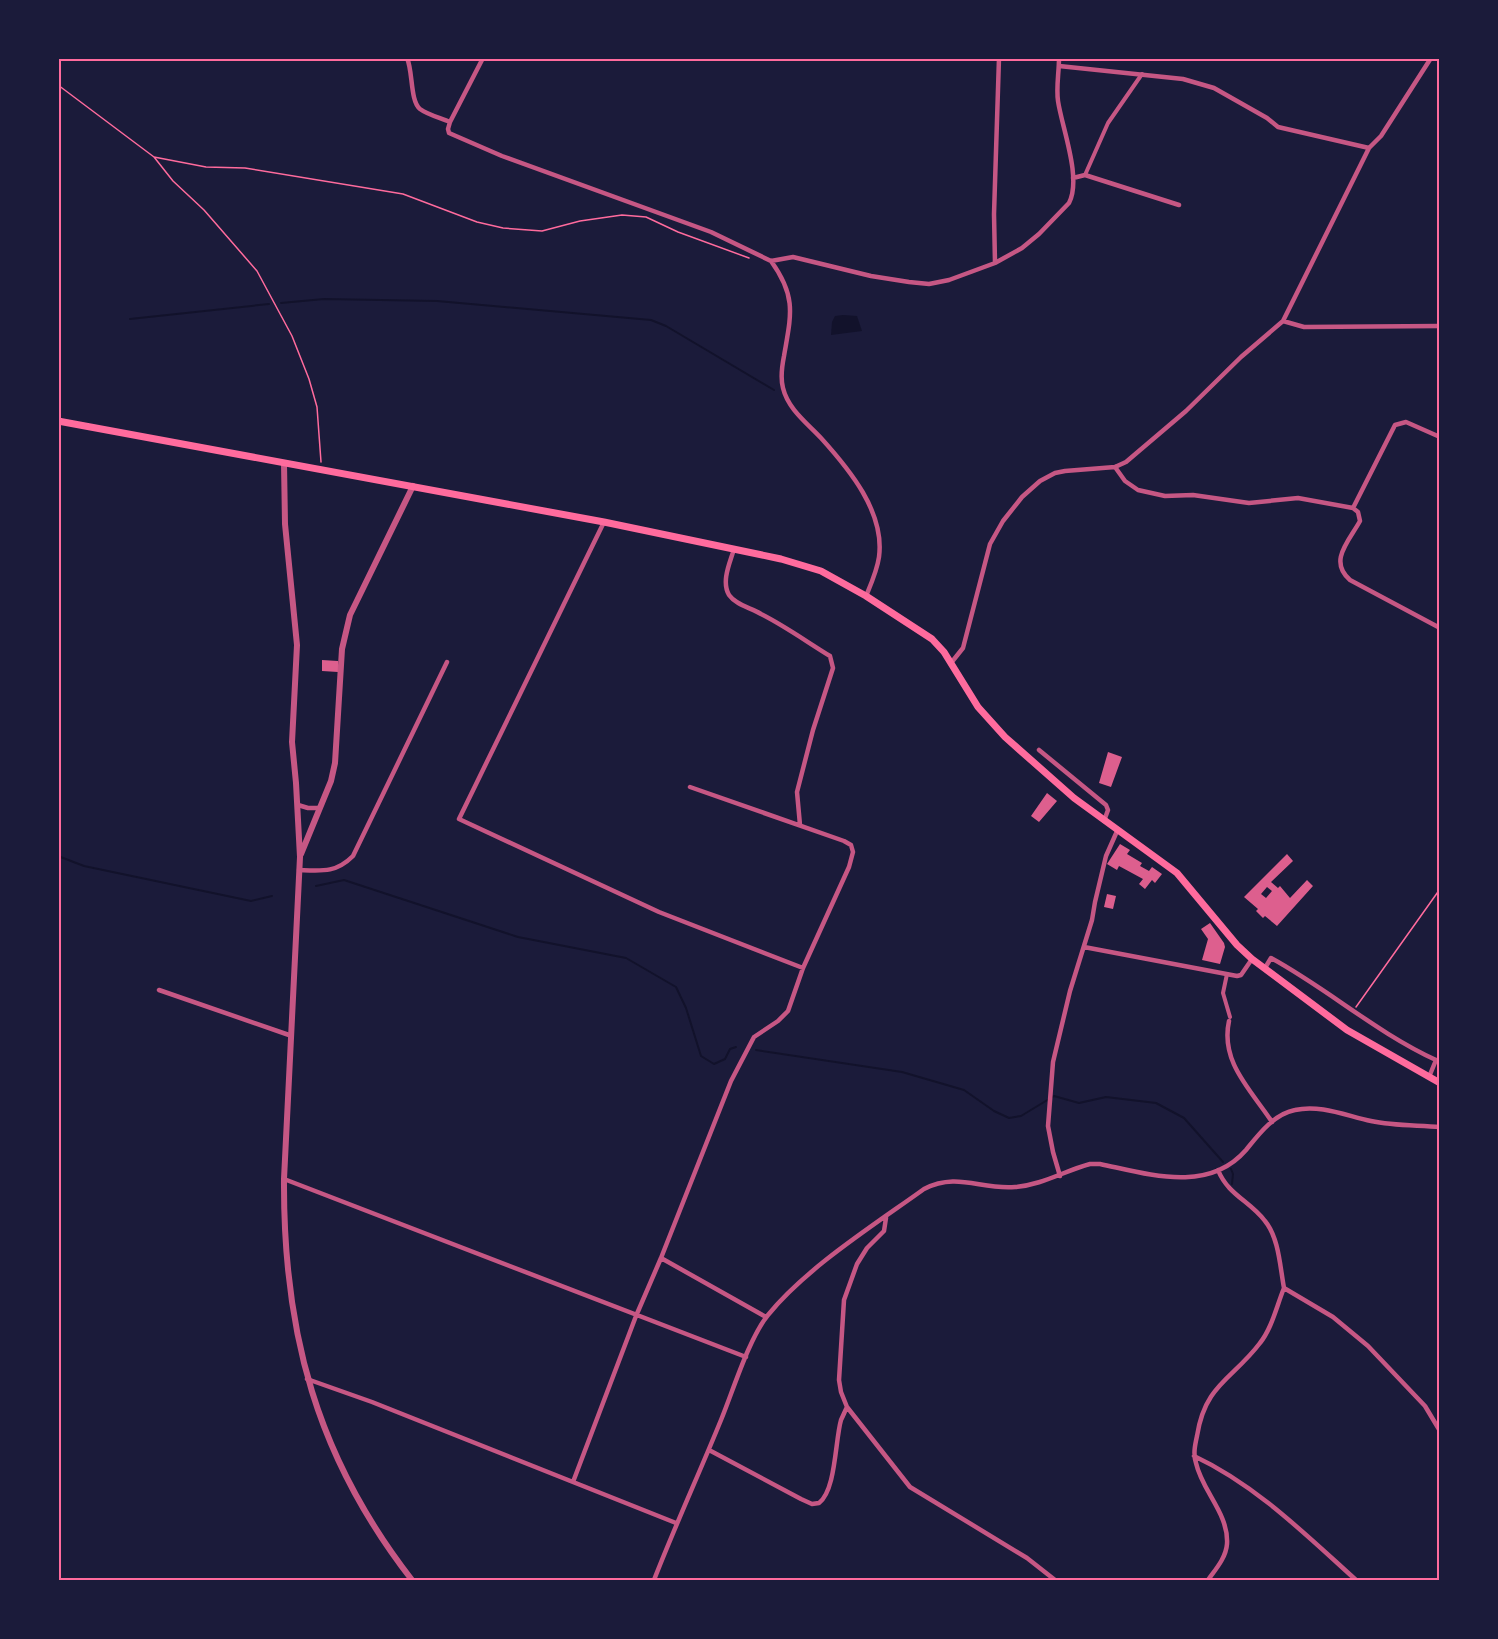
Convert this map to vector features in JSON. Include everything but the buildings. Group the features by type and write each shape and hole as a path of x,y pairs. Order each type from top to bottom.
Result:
{"main road":[{"path":"58,421 604,522 781,559 821,571 867,596 932,639 951,663 978,707 1005,737 1074,798 1177,873 1238,945 1264,968 1347,1030 1440,1083"}],"street":[{"path":"407,58 416,105 420,110 450,122"},
{"path":"483,58 450,122 449,133 502,156 719,235 771,261 785,285 791,306 782,369 785,395 797,415 822,439 857,484 875,520 879,534 879,559 867,596"},
{"path":"995,263 994,214 999,58"},
{"path":"771,261 793,257 871,276 929,284 949,280 995,263 1022,248 1039,234 1072,197 1073,178 1058,102 1059,58"},
{"path":"951,663 963,648 990,544 1003,521 1022,497 1040,481 1055,473 1115,467 1126,462 1186,411 1240,357 1282,321 1369,148 1381,136 1431,58"},
{"path":"1059,66 1183,79 1214,88 1267,117 1278,127 1369,148"},
{"path":"1085,175 1108,123 1142,74"},
{"path":"1073,178 1085,175 1179,205"},
{"path":"1282,321 1304,327 1440,326"},
{"path":"1353,508 1397,423 1406,422 1440,437"},
{"path":"284,463 285,524 297,645 292,742 300,857 289,1035 284,1179 284,1227 289,1289 296,1333 307,1378 325,1433 345,1478 372,1526 412,1581"},
{"path":"1115,467 1125,481 1138,490 1166,496 1193,495 1250,504 1298,498 1353,508 1358,512 1360,521 1342,553 1339,562 1341,571 1350,580 1440,628"},
{"path":"300,857 331,781 335,763 341,659 345,630 350,615 413,486"},
{"path":"604,522 459,819 659,912 803,968"},
{"path":"734,549 726,584 729,595 737,603 762,614 830,656 832,661 833,668 813,730 798,792 800,825"},
{"path":"299,870 317,871 338,868 353,856 447,662"},
{"path":"1039,750 1106,805 1108,810 1104,821"},
{"path":"573,1482 636,1316 731,1081 754,1037 778,1021 788,1011 803,968 849,867 853,852 851,845 844,841 690,787"},
{"path":"298,805 320,808"},
{"path":"1060,1176 1050,1141 1049,1106 1055,1052 1070,991 1092,920 1107,856 1118,830"},
{"path":"1084,947 1240,976 1252,958"},
{"path":"1264,968 1271,958 1354,1010 1387,1035 1438,1061 1429,1077"},
{"path":"1227,973 1223,985 1230,1019 1227,1040 1237,1073 1272,1122"},
{"path":"159,990 289,1035"},
{"path":"656,1580 676,1523 709,1450 746,1357 766,1317 818,1268 924,1189 955,1180 983,1186 1013,1188 1060,1176 1090,1164 1100,1164 1162,1178 1176,1178 1218,1170 1241,1156 1283,1113 1306,1108 1389,1124 1440,1126"},
{"path":"1208,1581 1224,1556 1227,1544 1225,1527 1196,1466 1194,1456 1197,1433 1205,1407 1212,1394 1225,1377 1248,1358 1262,1340 1284,1288 1273,1237 1267,1223 1254,1208 1224,1184 1218,1170"},
{"path":"284,1179 746,1357"},
{"path":"886,1218 884,1232 867,1248 857,1264 844,1300 839,1380 841,1392 848,1407 910,1487 1027,1558 1055,1581"},
{"path":"661,1258 766,1317"},
{"path":"1284,1288 1333,1317 1368,1346 1425,1406 1440,1431"},
{"path":"307,1378 676,1523"},
{"path":"709,1450 801,1499 812,1504 819,1503 826,1497 842,1420 848,1407"},
{"path":"1194,1456 1219,1468 1288,1519 1356,1581"}],"path":[{"path":"58,85 154,157 173,181 204,210 257,271 292,336 309,378 317,407 320,469"},
{"path":"154,157 206,167 245,168 403,194 477,222 503,228 542,231 580,221 622,215 646,217 717,247 754,259"},
{"path":"1354,1010 1440,889"}],"shaded area":[{"path":"835,316 857,316 862,331 831,335"}],"waterway":[{"path":"281,303 324,299 437,301 651,320 666,326 774,390"},
{"path":"130,319 269,304"},
{"path":"58,856 84,866 251,901 272,896"},
{"path":"316,886 344,880 518,937 626,958 676,987 686,1008 701,1056 714,1064 725,1059 730,1049 736,1047"},
{"path":"756,1050 902,1072 964,1090 994,1111 1009,1118 1021,1116 1054,1096 1079,1103 1106,1097 1156,1103 1184,1118 1223,1162"},
{"path":"1231,1169 1232,1184"}]}
